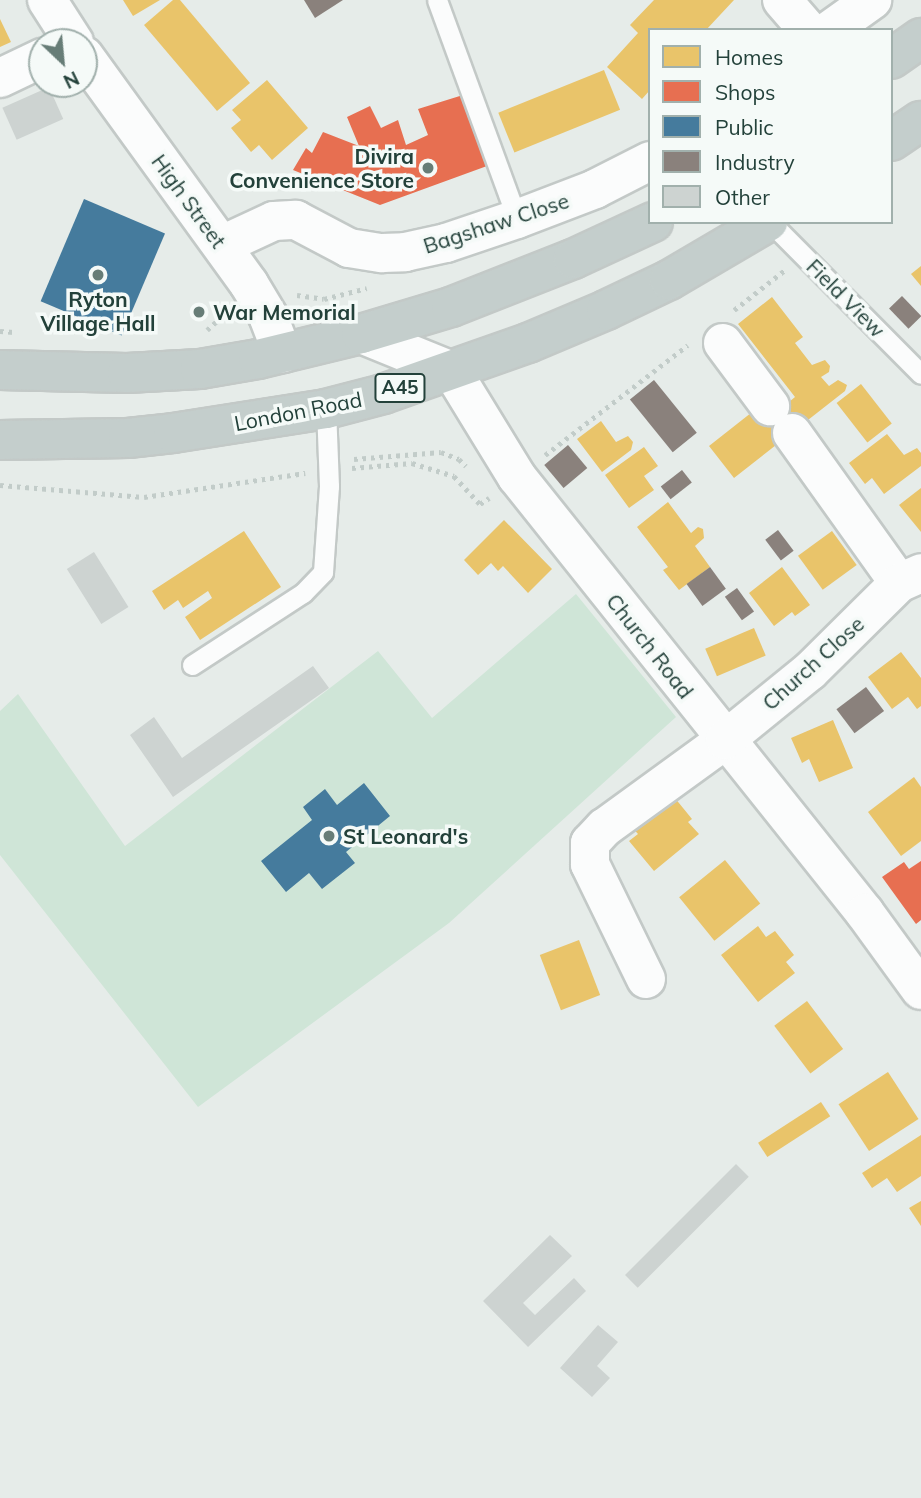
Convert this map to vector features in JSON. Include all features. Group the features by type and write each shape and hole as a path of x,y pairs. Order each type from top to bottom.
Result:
{"highway":[{"path":"893,58 921,38"},
{"path":"893,140 921,121"},
{"path":"0,370 127,373 200,369 282,353 361,334 451,307 573,260 649,224"},
{"name":"London Road","path":"0,440 128,438 326,409 452,371 606,310 668,280 766,224"}],"street":[{"path":"47,0 65,28"},
{"path":"782,0 806,28"},
{"path":"833,28 872,0"},
{"path":"0,78 28,65"},
{"name":"High Street","path":"98,75 248,284 268,316 282,353"},
{"name":"Bagshaw Close","path":"222,246 274,221 296,220 349,248 382,253 405,252 446,243 517,219 595,189 648,162"},
{"name":"Church Close","path":"646,979 590,864 590,843 604,828 725,740 810,671 910,578 714,333"},
{"path":"361,334 452,371"},
{"name":"Church Road","path":"452,371 496,488 725,740 865,913 921,990"}],"lane":[{"path":"437,0 517,219"},
{"name":"Field View","path":"771,224 921,374"},
{"path":"192,665 303,593 323,572 328,470 326,409"}],"path":[{"path":"0,485 144,497 328,470 412,463 454,476 480,504 496,488 714,333 804,255"},
{"path":"204,332 221,320 248,284"},
{"path":"293,295 324,299 373,287"},
{"path":"0,331 21,332"},
{"path":"347,460 440,452 459,459 468,468"}],"green space":[{"path":"576,594 676,717 449,923 198,1107 0,855 0,711 18,694 125,846 378,651 432,718"}],"building: Homes":[{"path":"123,0 160,0 133,16"},
{"path":"173,0 180,0 250,83 217,111 144,25"},
{"path":"654,0 734,0 708,28 648,28 648,92 642,99 607,67 638,33 630,25"},
{"path":"0,19 11,42 0,47"},
{"path":"604,70 620,110 514,153 498,113"},
{"path":"267,80 308,128 272,160 259,145 251,152 231,128 241,120 232,110"},
{"path":"921,266 921,286 911,274"},
{"path":"772,297 803,337 795,343 812,365 825,360 830,366 829,372 821,377 829,386 838,380 847,385 845,391 734,478 709,446 756,409 783,396 789,402 795,397 738,324"},
{"path":"861,384 892,423 867,442 837,403"},
{"path":"601,421 616,442 628,436 633,442 631,450 602,472 577,439"},
{"path":"887,434 904,455 917,448 921,453 921,466 884,494 872,478 865,484 849,463"},
{"path":"644,447 658,466 644,476 654,490 629,508 605,475"},
{"path":"921,488 921,532 899,505"},
{"path":"668,502 691,533 698,527 703,529 704,538 695,546 710,567 679,590 663,570 668,567 637,527"},
{"path":"504,520 552,569 528,593 503,566 498,571 491,563 478,575 464,560"},
{"path":"244,531 281,587 200,640 185,617 212,598 208,591 183,608 178,600 164,610 152,591"},
{"path":"832,531 857,565 823,590 798,556"},
{"path":"782,567 810,605 795,616 792,612 774,626 749,593"},
{"path":"754,628 766,656 717,676 705,649"},
{"path":"901,652 921,678 921,706 917,709 908,697 892,709 868,677"},
{"path":"833,720 853,768 819,782 809,759 802,763 791,738"},
{"path":"914,777 921,787 921,841 901,856 868,812"},
{"path":"661,781 692,819 688,822 699,834 654,871 629,841 638,834 621,815"},
{"path":"725,860 760,904 714,941 679,897"},
{"path":"758,926 766,937 775,931 794,955 786,962 795,973 758,1002 721,955"},
{"path":"579,940 600,995 561,1010 540,955"},
{"path":"807,1001 843,1049 810,1074 774,1026"},
{"path":"888,1072 918,1119 869,1151 839,1104"},
{"path":"821,1102 830,1116 767,1157 758,1143"},
{"path":"921,1135 921,1176 897,1192 887,1178 872,1188 862,1173"},
{"path":"921,1201 921,1226 909,1208"}],"building: Shops":[{"path":"463,95 487,166 380,205 293,170 306,148 312,153 323,132 359,146 347,117 370,106 381,128 398,120 406,145 428,135 418,109"},
{"path":"921,861 921,920 916,924 882,877 904,862 909,869"}],"building: Public":[{"name":"Ryton Village Hall","path":"84,199 165,233 122,336 41,301"},
{"name":"St Leonard's","path":"364,783 390,816 346,852 355,863 322,889 309,873 286,892 261,861 312,820 303,807 325,789 337,805"}],"building: Industry":[{"path":"304,0 343,0 315,18"},
{"path":"902,296 921,316 909,329 889,309"},
{"path":"654,380 697,433 673,452 630,400"},
{"path":"568,445 587,468 564,488 544,465"},
{"path":"682,470 692,483 671,499 661,487"},
{"path":"778,530 794,551 781,560 765,540"},
{"path":"710,567 726,589 702,606 687,584"},
{"path":"737,588 754,611 742,620 725,597"},
{"path":"866,687 884,711 855,733 836,709"}],"building: Other":[{"path":"28,96 54,98 63,119 17,140 2,108"},
{"path":"94,552 128,607 101,624 67,569"},
{"path":"313,666 329,688 173,797 130,735 154,717 182,758"},
{"path":"736,1164 749,1177 638,1288 625,1275"},
{"path":"550,1235 572,1256 523,1303 535,1315 574,1278 586,1291 528,1347 483,1301"},
{"path":"598,1325 618,1342 597,1366 610,1378 592,1397 560,1368"}],"place":[{"name":"Divira Convenience Store","path":"428,168"},
{"name":"Ryton Village Hall","path":"98,275"},
{"name":"War Memorial","path":"199,312"},
{"name":"St Leonard's","path":"329,836"}]}
